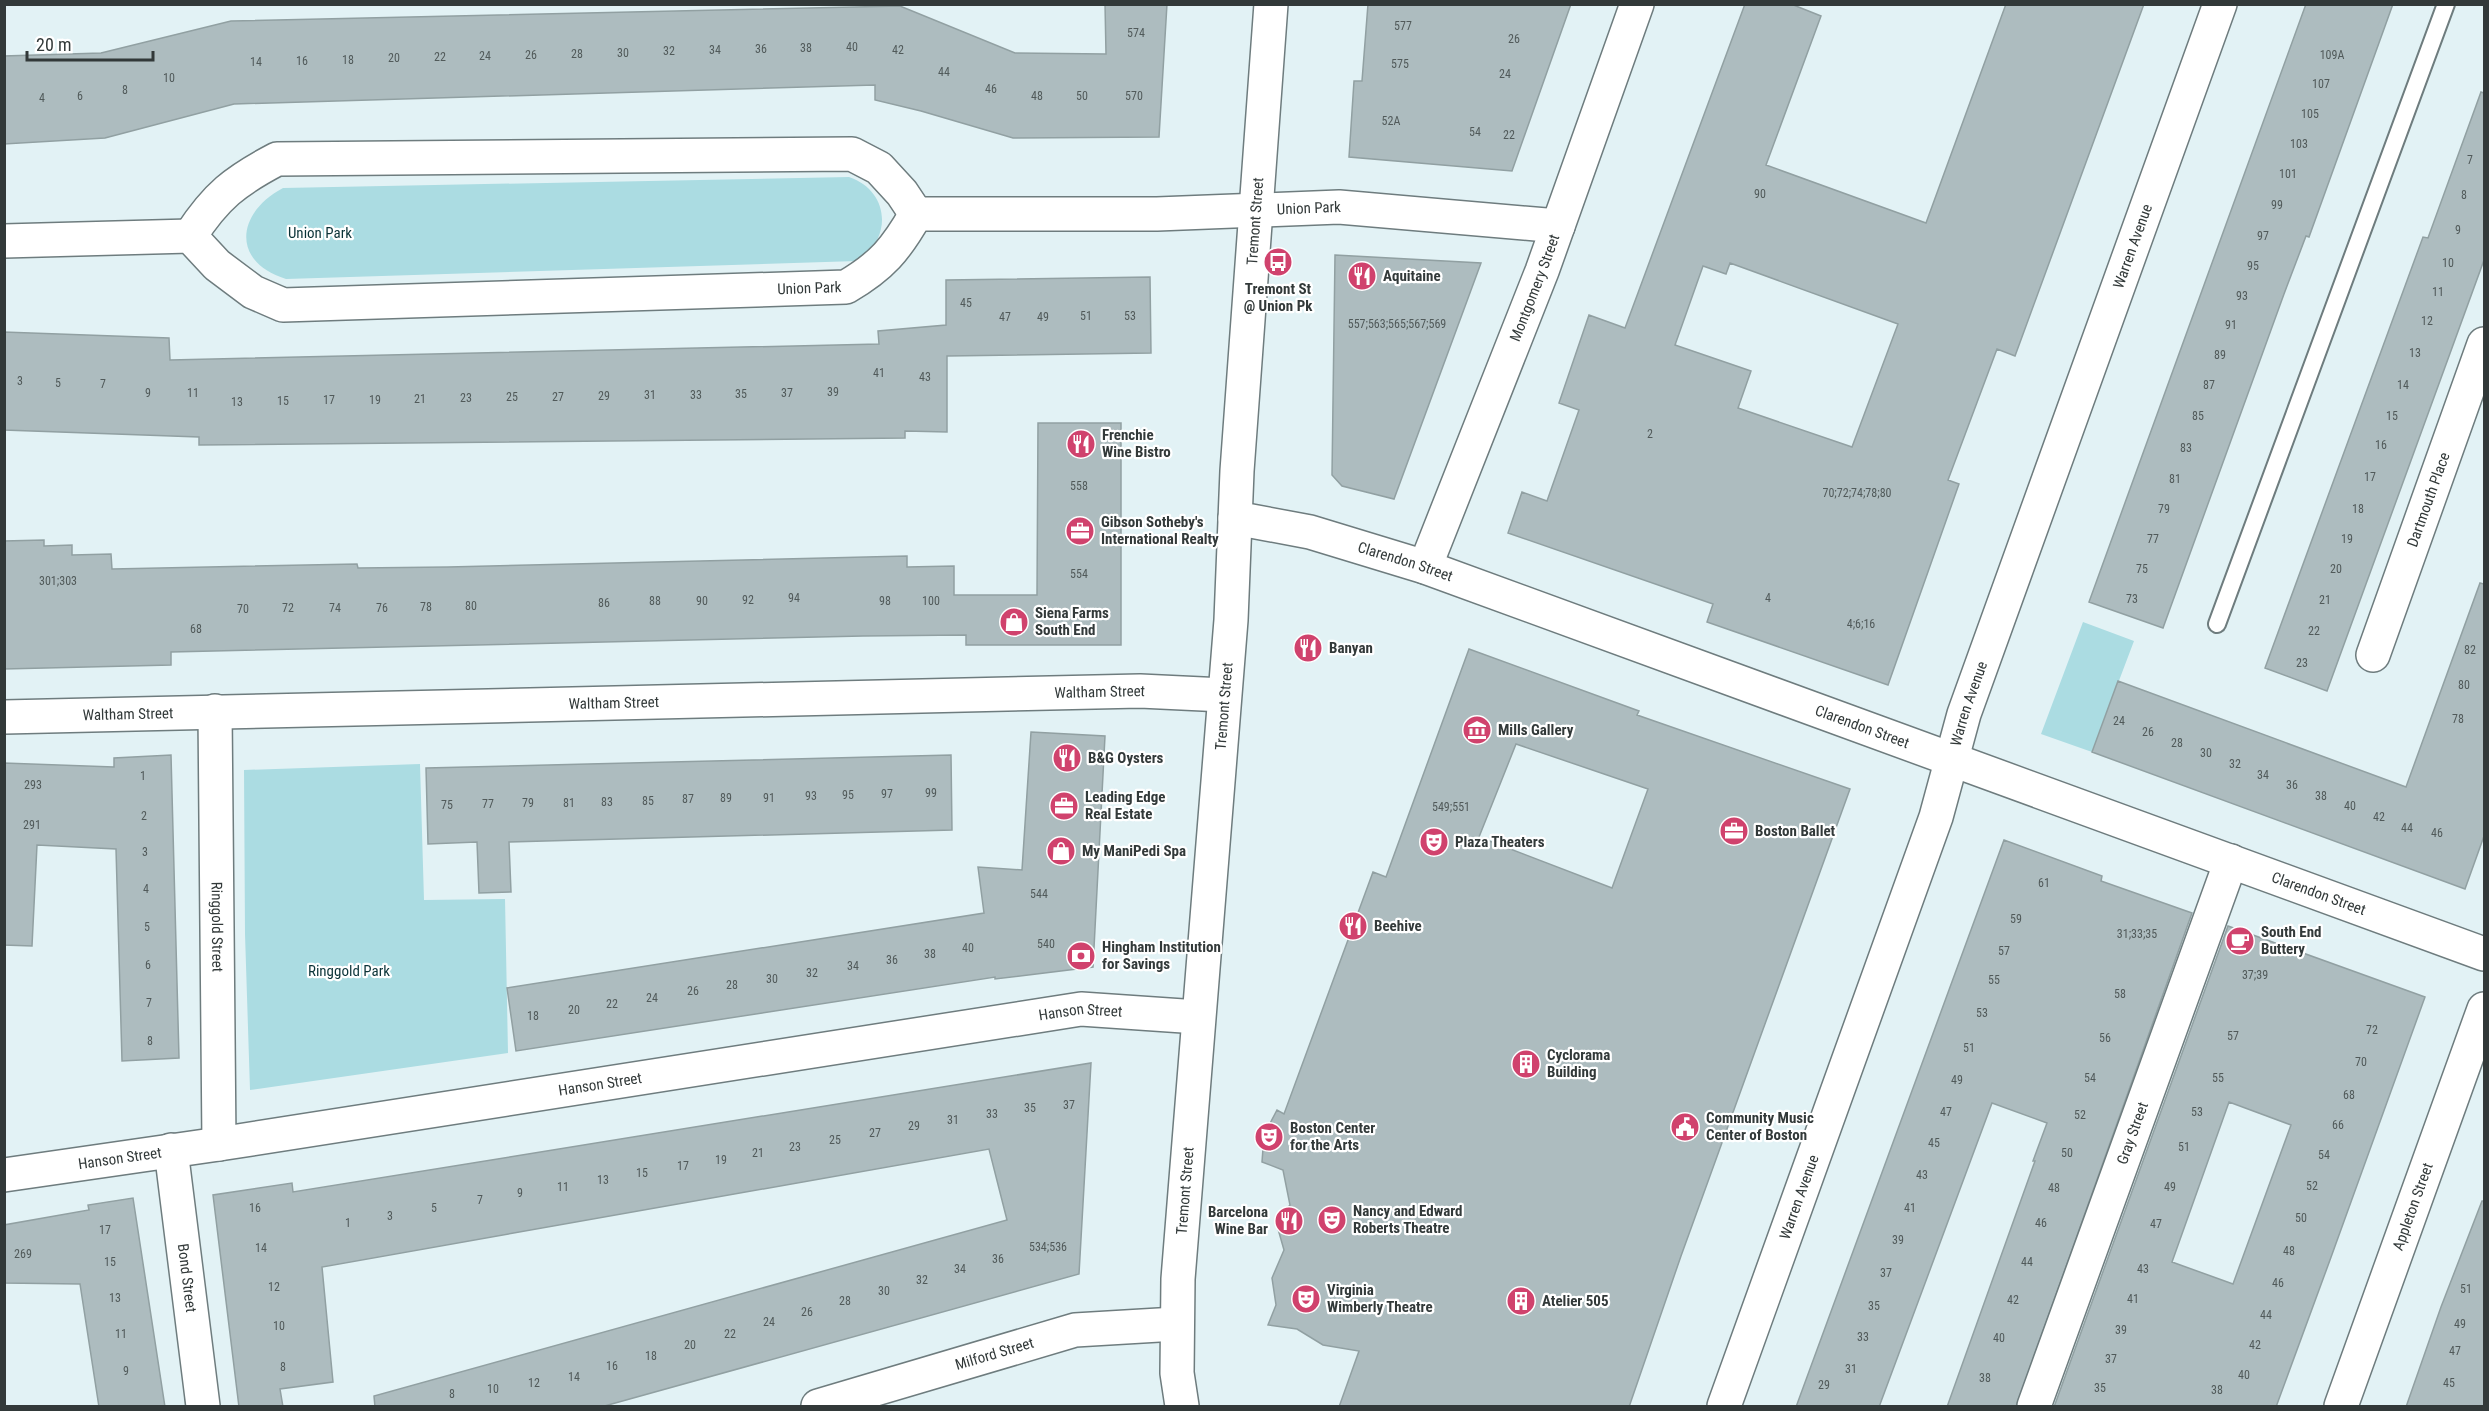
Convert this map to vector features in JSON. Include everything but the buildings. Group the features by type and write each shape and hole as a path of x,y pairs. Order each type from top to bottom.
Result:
{"street":[{"name":"Tremont Street","path":"1182,1407 1177,1373 1176,1324 1234,574 1235,518 1271,4"},
{"name":"Montgomery Street","path":"1425,567 1558,226 1637,4"},
{"name":"Warren Avenue","path":"1725,1404 1936,817 1964,714 2220,4"},
{"path":"4,241 190,236 209,207 227,190 247,175 277,159 852,154 879,168 902,193 916,214"},
{"name":"Union Park","path":"190,236 217,265 253,292 283,305 846,287 872,272 890,253 916,214 1157,214 1339,207 1558,226"},
{"name":"Dartmouth Place","path":"2373,655 2484,344"},
{"name":"Clarendon Street","path":"1235,518 1310,532 1425,567 2484,954"},
{"name":"Waltham Street","path":"4,717 1128,691 1224,695"},
{"name":"Ringgold Street","path":"215,711 219,1144"},
{"name":"Gray Street","path":"2034,1407 2231,861"},
{"name":"Hanson Street","path":"4,1175 219,1144 1081,1009 1198,1017"},
{"name":"Appleton Street","path":"2341,1407 2484,1009"},
{"name":"Bond Street","path":"171,1150 202,1407"},
{"name":"Milford Street","path":"818,1407 1075,1330 1176,1324"}],"lane":[{"path":"2217,624 2446,4"}],"green space":[{"name":"Union Park","path":"849,177 863,184 873,193 882,216 877,241 869,252 857,261 286,279 268,271 256,261 248,249 246,236 249,223 256,210 267,198 283,188"},
{"path":"2083,622 2134,641 2092,752 2041,734"},
{"name":"Ringgold Park","path":"420,764 424,900 505,899 508,1053 250,1090 245,934 244,770"}],"place":[{"name":"Tremont St @ Union Pk","path":"1278,262"},
{"name":"Aquitaine","path":"1362,276"},
{"name":"Frenchie Wine Bistro","path":"1081,444"},
{"name":"Gibson Sotheby's International Realty","path":"1080,531"},
{"name":"Siena Farms South End","path":"1014,622"},
{"name":"Banyan","path":"1308,648"},
{"name":"Mills Gallery","path":"1477,730"},
{"name":"B&G Oysters","path":"1067,758"},
{"name":"Leading Edge Real Estate","path":"1064,806"},
{"name":"Boston Ballet","path":"1734,831"},
{"name":"Plaza Theaters","path":"1434,842"},
{"name":"My ManiPedi Spa","path":"1061,851"},
{"name":"Beehive","path":"1353,926"},
{"name":"South End Buttery","path":"2240,941"},
{"name":"Hingham Institution for Savings","path":"1081,956"},
{"name":"Cyclorama Building","path":"1526,1064"},
{"name":"Community Music Center of Boston","path":"1685,1127"},
{"name":"Boston Center for the Arts","path":"1269,1137"},
{"name":"Nancy and Edward Roberts Theatre","path":"1332,1220"},
{"name":"Barcelona Wine Bar","path":"1289,1221"},
{"name":"Virginia Wimberly Theatre","path":"1306,1299"},
{"name":"Atelier 505","path":"1521,1301"}]}
